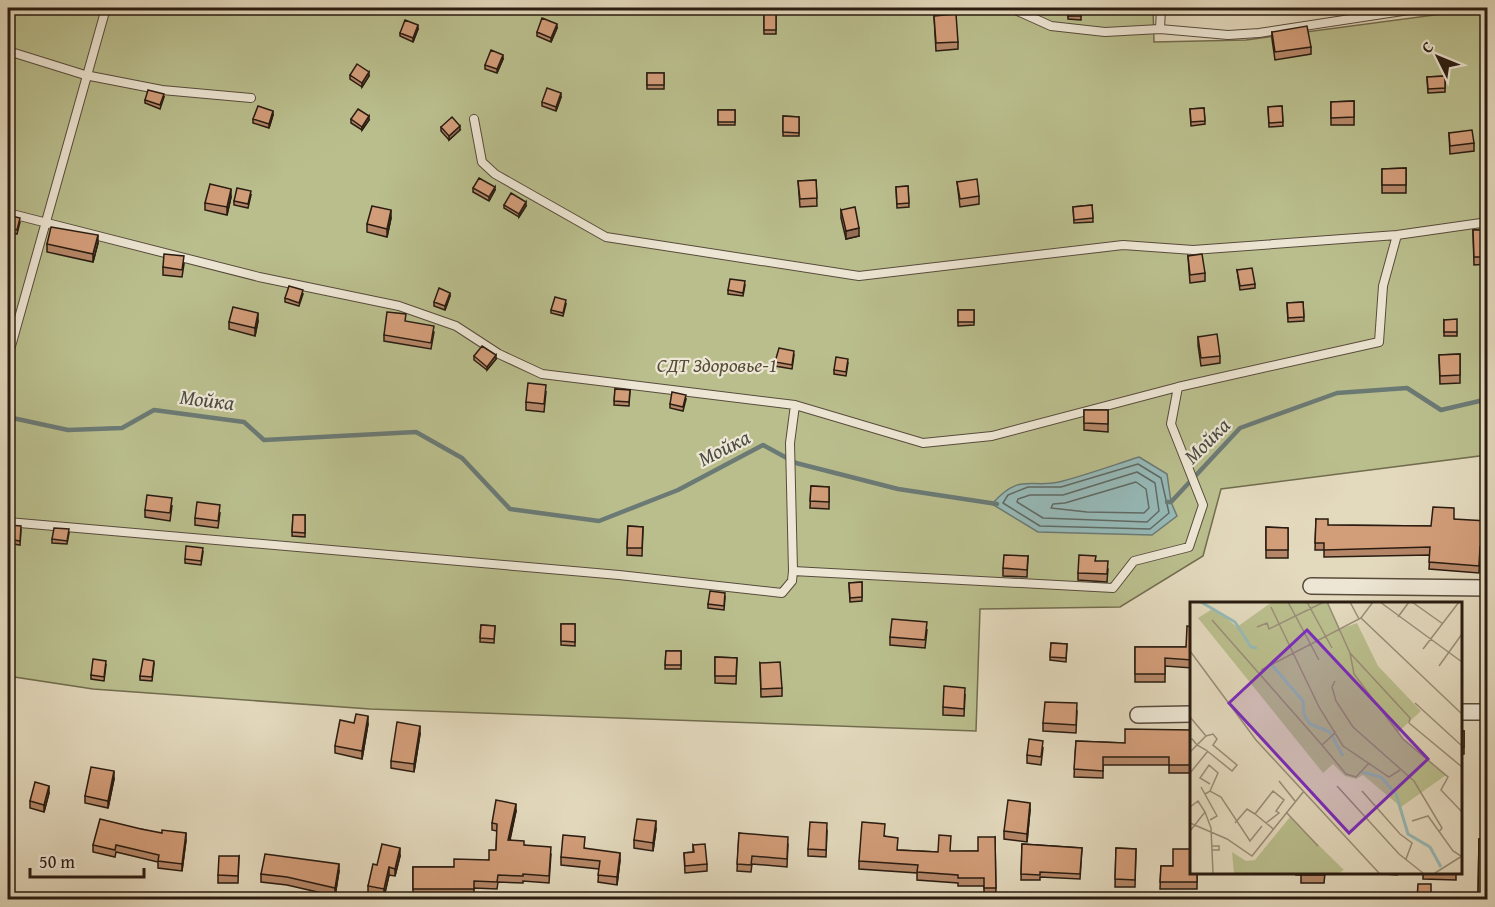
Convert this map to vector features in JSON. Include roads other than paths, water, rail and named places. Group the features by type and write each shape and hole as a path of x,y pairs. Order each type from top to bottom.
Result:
{"street":[{"path":"1311,586 1488,588"},
{"path":"1462,712 1488,712"},
{"path":"1138,715 1190,714"}],"lane":[{"path":"8,357 85,75 106,8"},
{"path":"1011,8 1051,26 1105,32 1160,29 1228,35 1259,33 1422,8"},
{"path":"1160,29 1161,8"},
{"path":"8,51 85,75 162,90 251,98"},
{"path":"474,119 482,162 495,174 606,237 859,276 1123,245 1193,250 1397,235 1488,222"},
{"path":"8,213 259,277 399,306 456,326 499,354 542,374 795,405 923,443 992,436 1178,387 1379,342 1383,286 1397,235"},
{"path":"793,570 1113,588 1134,561 1190,547 1203,506 1171,424 1178,387"},
{"path":"8,522 619,575 782,593 792,581 793,570 790,443 795,405"}],"water":[{"path":"1139,457 1167,474 1171,502 1177,516 1152,535 1038,532 992,504 1002,494 1019,485 1063,481"}],"waterway":[{"name":"Мойка","path":"1167,502 1171,502 1240,428 1337,393 1407,388 1441,410 1488,399"},
{"name":"Мойка","path":"8,417 68,430 122,428 154,410 244,422 264,440 416,432 462,458 510,509 599,521 678,490 763,445 796,463 898,489 997,504"}],"park label":[{"name":"СДТ Здоровье-1","path":"717,365"}]}
